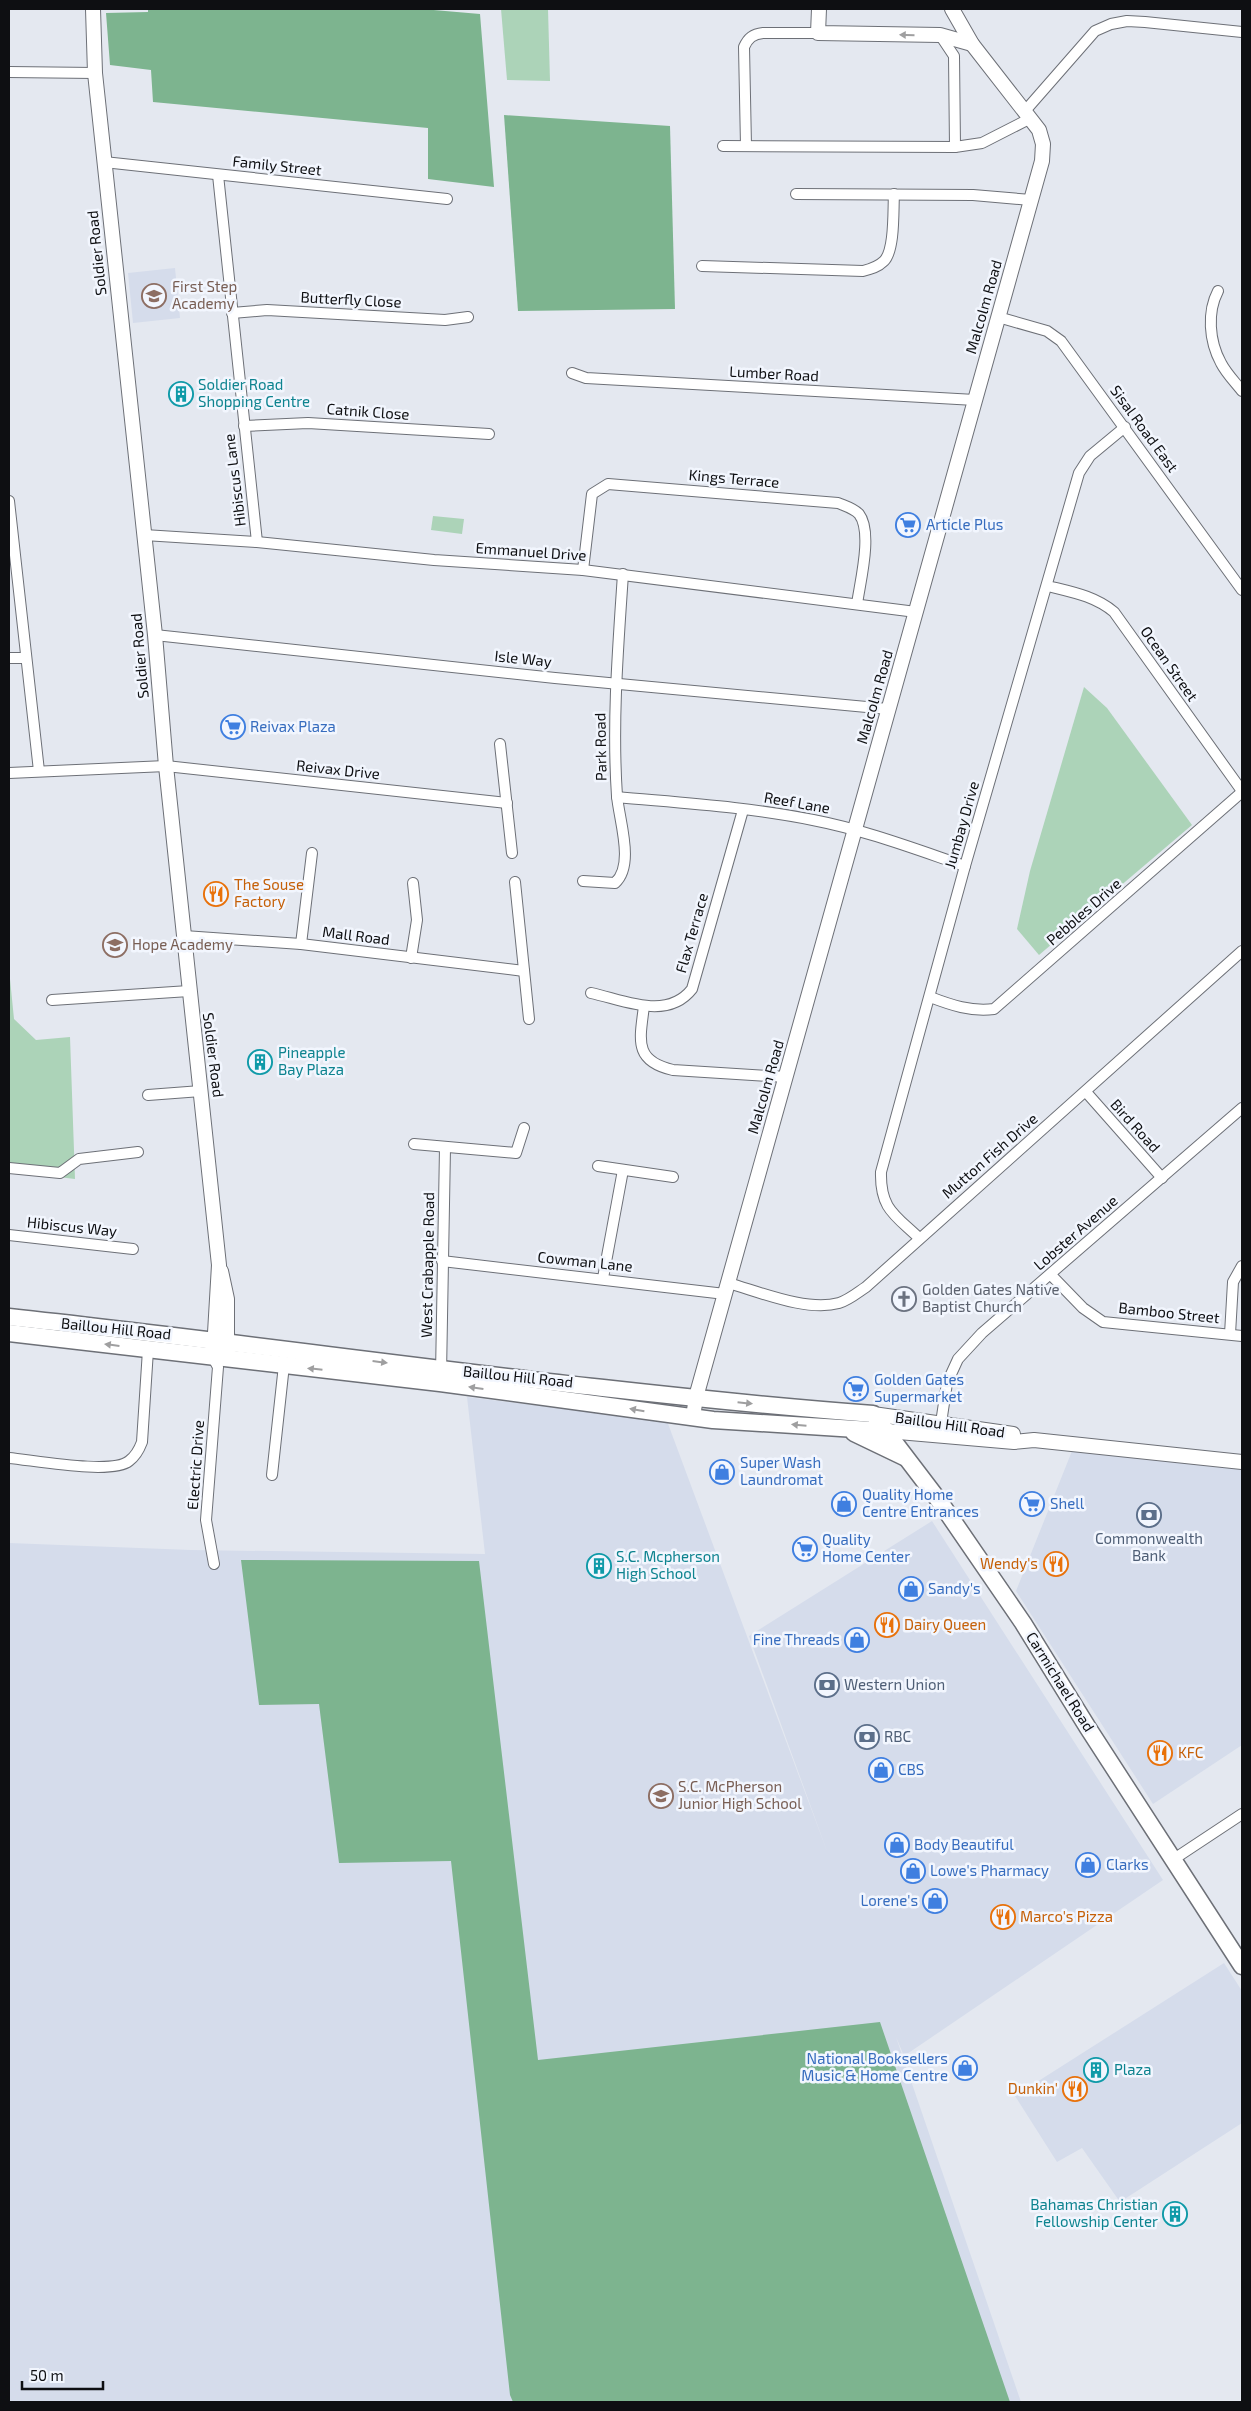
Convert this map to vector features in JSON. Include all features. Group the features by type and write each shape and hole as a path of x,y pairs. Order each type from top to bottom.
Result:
{"main road":[{"name":"Soldier Road","path":"84,9 88,35 93,43"},
{"name":"Soldier Road","path":"93,9 95,73 155,635 166,766 219,1266 216,1283 217,1314 221,1341 219,1361"},
{"path":"819,9 818,33 940,35 972,44"},
{"name":"Malcolm Road","path":"693,1417 696,1397 1042,161 1043,144 1039,130 972,44 952,9"},
{"name":"Baillou Hill Road","path":"9,1317 221,1341 693,1417 1014,1442 1025,1440 1242,1462"},
{"name":"Baillou Hill Road","path":"9,1333 148,1350 219,1361 441,1376 873,1414 1015,1434 1025,1440"},
{"path":"873,1414 906,1458"},
{"name":"Carmichael Road","path":"847,1430 906,1458 940,1502 1023,1623 1088,1728 1242,1966"}],"street":[{"path":"723,146 955,147 982,143 1028,114 1095,31 1111,24 1127,21 1145,22 1242,32"},
{"path":"746,146 744,48 747,42 757,34 763,33 818,33"},
{"path":"940,35 954,56 955,147"},
{"path":"9,72 95,73"},
{"name":"Family Street","path":"104,162 447,199"},
{"name":"Hibiscus Lane","path":"218,175 257,542"},
{"path":"796,194 973,195 1031,200"},
{"path":"702,266 862,271 876,267 886,260 890,250 894,194"},
{"path":"1218,291 1212,303 1210,325 1220,362 1242,391"},
{"name":"Butterfly Close","path":"232,313 266,310 445,320 468,317"},
{"name":"Sisal Road East","path":"998,317 1047,331 1061,341 1242,590"},
{"name":"Lumber Road","path":"572,373 586,378 975,400"},
{"name":"Catnik Close","path":"244,426 308,423 489,434"},
{"name":"Jumbay Drive","path":"920,1238 890,1210 883,1200 881,1172 965,866 1048,586 1079,473 1090,456 1125,427"},
{"name":"Kings Terrace","path":"583,570 592,494 608,484 838,503 858,513 865,533 857,604"},
{"path":"9,500 10,535 39,772"},
{"name":"Emmanuel Drive","path":"144,535 257,542 434,560 583,570 916,612"},
{"name":"Park Road","path":"583,880 615,883 623,872 626,859 617,797 614,724 622,574"},
{"name":"Ocean Street","path":"1048,586 1088,596 1103,602 1114,612 1242,792"},
{"name":"Isle Way","path":"155,635 888,710"},
{"path":"9,658 26,658"},
{"path":"500,744 512,854"},
{"name":"Reivax Drive","path":"9,773 166,766 507,803"},
{"name":"Pebbles Drive","path":"930,997 956,1007 980,1010 994,1009 1242,792"},
{"name":"Reef Lane","path":"617,797 743,810 814,820 855,830 965,866"},
{"name":"Flax Terrace","path":"591,994 644,1006 658,1007 684,999 692,989 743,810"},
{"path":"300,944 312,853"},
{"path":"515,882 529,1020"},
{"path":"411,958 417,920 413,883"},
{"name":"Mall Road","path":"184,936 300,944 524,971"},
{"name":"Mutton Fish Drive","path":"727,1288 819,1305 838,1304 849,1300 1086,1092 1242,951"},
{"path":"52,1000 189,991"},
{"path":"644,1006 640,1034 642,1048 648,1060 658,1067 673,1070 786,1077"},
{"path":"148,1095 201,1091"},
{"name":"Bird Road","path":"1086,1092 1162,1178"},
{"name":"Lobster Avenue","path":"942,1423 948,1383 958,1359 982,1333 1242,1108"},
{"path":"414,1144 516,1153 524,1128"},
{"name":"West Crabapple Road","path":"441,1376 445,1148"},
{"path":"9,1168 60,1173 78,1159 138,1152"},
{"path":"598,1166 673,1177"},
{"path":"603,1278 623,1170"},
{"name":"Hibiscus Way","path":"9,1235 133,1249"},
{"name":"Cowman Lane","path":"442,1261 603,1278 727,1288"},
{"path":"1230,1334 1233,1282 1242,1266"},
{"name":"Bamboo Street","path":"1051,1275 1083,1308 1103,1322 1242,1336"},
{"path":"9,1458 104,1468 128,1462 139,1451 142,1442 148,1350"},
{"name":"Electric Drive","path":"214,1564 206,1520 219,1361"},
{"path":"272,1476 284,1366"},
{"path":"1174,1859 1242,1815"}],"shaded area":[{"name":"First Step Academy","path":"175,268 180,318 133,323 128,273"},
{"path":"467,1397 667,1421 828,1854 749,1636 932,1521 1163,1880 904,2056 896,2037 1021,2402 9,2402 9,1543 191,1550 485,1554"},
{"path":"1074,1446 1242,1465 1242,1745 1153,1804 1016,1591"},
{"path":"1224,1963 1242,1991 1242,2123 1120,2202 1082,2148 1057,2162 1015,2096"}],"green space":[{"path":"148,9 422,9 480,14 494,187 428,179 428,128 153,102 151,70 110,65 106,13 148,12"},
{"path":"501,9 548,9 550,81 507,80"},
{"path":"504,115 670,126 675,309 518,311"},
{"path":"433,516 464,519 462,534 431,530"},
{"path":"1084,687 1107,708 1192,825 1039,955 1017,929 1030,871"},
{"path":"9,969 14,1019 36,1040 70,1037 75,1179 9,1171"},
{"path":"241,1560 479,1561 538,2060 880,2022 1010,2402 513,2402 510,2395 451,1861 339,1863 319,1704 259,1705"}],"place":[{"name":"First Step Academy","path":"154,296"},
{"name":"Soldier Road Shopping Centre","path":"181,394"},
{"name":"Article Plus","path":"908,525"},
{"name":"Reivax Plaza","path":"233,727"},
{"name":"The Souse Factory","path":"216,894"},
{"name":"Hope Academy","path":"115,945"},
{"name":"Pineapple Bay Plaza","path":"260,1062"},
{"name":"Golden Gates Native Baptist Church","path":"904,1299"},
{"name":"Golden Gates Supermarket","path":"856,1389"},
{"name":"Super Wash Laundromat","path":"722,1472"},
{"name":"Quality Home Centre Entrances","path":"844,1504"},
{"name":"Shell","path":"1032,1504"},
{"name":"Commonwealth Bank","path":"1149,1515"},
{"name":"Quality Home Center","path":"805,1549"},
{"name":"Wendy's","path":"1056,1564"},
{"name":"S.C. Mcpherson High School","path":"599,1566"},
{"name":"Sandy's","path":"911,1589"},
{"name":"Dairy Queen","path":"887,1625"},
{"name":"Fine Threads","path":"857,1640"},
{"name":"Western Union","path":"827,1685"},
{"name":"RBC","path":"867,1737"},
{"name":"KFC","path":"1160,1753"},
{"name":"CBS","path":"881,1770"},
{"name":"S.C. McPherson Junior High School","path":"661,1796"},
{"name":"Body Beautiful","path":"897,1845"},
{"name":"Clarks","path":"1088,1865"},
{"name":"Lowe's Pharmacy","path":"913,1871"},
{"name":"Lorene's","path":"935,1901"},
{"name":"Marco's Pizza","path":"1003,1917"},
{"name":"National Booksellers Music & Home Centre","path":"965,2068"},
{"name":"Plaza","path":"1096,2070"},
{"name":"Dunkin'","path":"1075,2089"},
{"name":"Bahamas Christian Fellowship Center","path":"1175,2214"}]}
